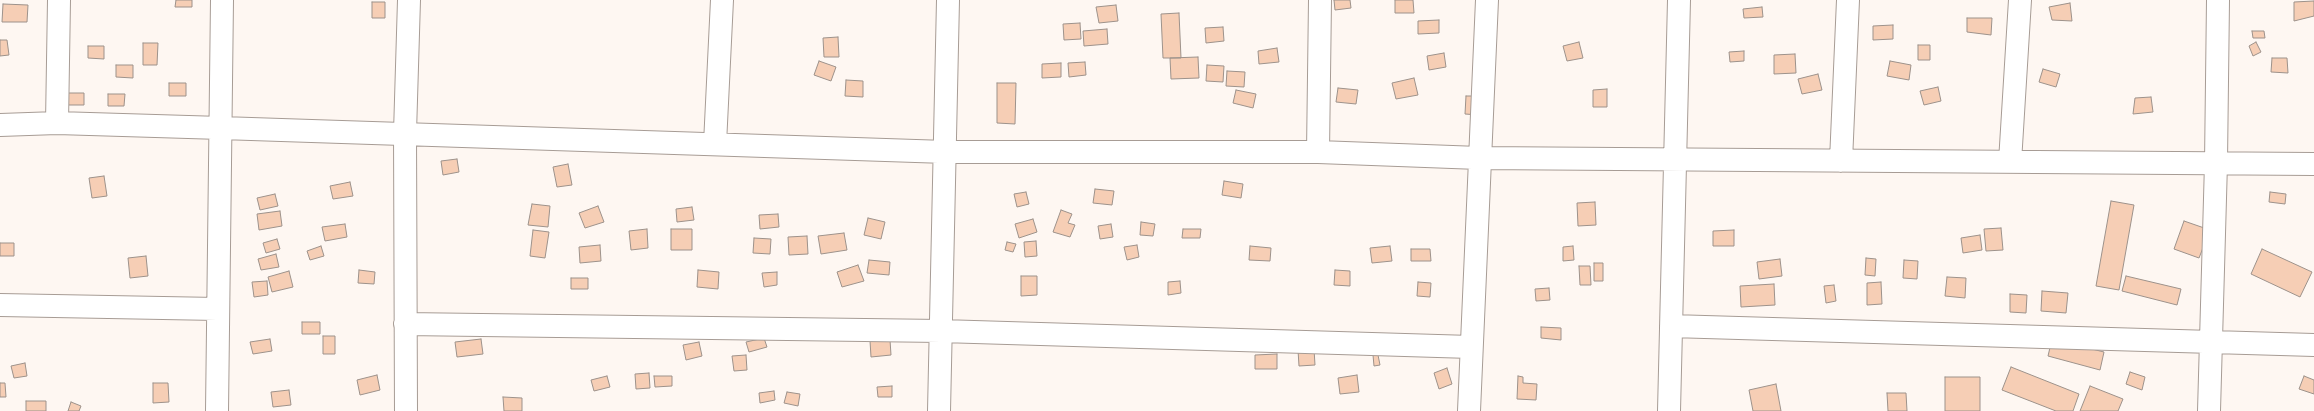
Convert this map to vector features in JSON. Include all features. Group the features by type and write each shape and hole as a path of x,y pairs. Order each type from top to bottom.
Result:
{"street":[{"path":"57,123 59,0"},
{"path":"217,411 217,309 222,0"},
{"path":"406,411 405,133 409,0"},
{"path":"715,144 722,0"},
{"path":"939,411 946,152 948,0"},
{"path":"1318,152 1320,0"},
{"path":"1469,411 1487,0"},
{"path":"1669,411 1679,0"},
{"path":"1841,160 1848,0"},
{"path":"2010,162 2020,0"},
{"path":"2208,411 2216,163 2218,0"},
{"path":"0,125 57,123 405,133 946,152 1318,152 1479,158 2314,164"},
{"path":"0,305 217,309"},
{"path":"405,324 941,331 1471,347"},
{"path":"1671,326 2211,344 2314,345"}],"building":[{"path":"176,0 192,0 192,7 175,7"},
{"path":"1334,0 1350,0 1351,8 1335,10"},
{"path":"1395,0 1413,0 1414,13 1395,13"},
{"path":"2314,1 2314,16 2294,21 2294,2"},
{"path":"372,2 385,2 385,18 372,18"},
{"path":"2070,3 2072,21 2052,20 2049,7"},
{"path":"3,4 28,5 27,22 2,22"},
{"path":"1116,5 1118,21 1099,23 1096,7"},
{"path":"1762,7 1763,17 1744,18 1743,9"},
{"path":"1179,13 1181,58 1163,58 1161,14"},
{"path":"1967,18 1992,18 1991,35 1967,32"},
{"path":"1439,20 1439,33 1418,34 1418,21"},
{"path":"1080,23 1081,39 1064,40 1063,24"},
{"path":"1893,25 1893,39 1873,40 1873,26"},
{"path":"1223,27 1224,41 1206,43 1205,28"},
{"path":"1107,29 1108,44 1084,46 1083,31"},
{"path":"2252,31 2264,31 2265,38 2253,38"},
{"path":"838,37 839,57 824,57 823,38"},
{"path":"0,40 7,40 9,55 0,56"},
{"path":"1579,42 1583,58 1567,61 1563,46"},
{"path":"2256,42 2261,52 2253,56 2249,46"},
{"path":"143,43 158,43 157,65 143,65"},
{"path":"1918,45 1930,45 1930,60 1918,60"},
{"path":"88,46 104,46 104,59 88,58"},
{"path":"1277,48 1279,62 1259,64 1258,51"},
{"path":"1744,51 1744,61 1730,62 1729,52"},
{"path":"1444,53 1446,67 1429,70 1427,56"},
{"path":"1795,54 1796,73 1774,74 1774,55"},
{"path":"1198,57 1199,78 1171,79 1170,58"},
{"path":"2272,58 2287,58 2288,73 2271,72"},
{"path":"819,61 836,67 831,81 814,75"},
{"path":"1890,61 1911,65 1909,80 1887,76"},
{"path":"1085,62 1086,75 1069,77 1068,63"},
{"path":"1061,63 1061,77 1042,78 1042,64"},
{"path":"116,65 133,65 133,78 116,77"},
{"path":"1207,65 1224,66 1223,82 1206,81"},
{"path":"2043,69 2060,74 2056,87 2039,82"},
{"path":"1227,71 1245,72 1244,87 1226,86"},
{"path":"1818,74 1822,90 1802,94 1798,79"},
{"path":"1414,78 1418,95 1396,99 1392,83"},
{"path":"846,80 863,81 863,97 845,96"},
{"path":"169,83 186,83 186,96 169,96"},
{"path":"997,83 1016,83 1015,124 997,123"},
{"path":"1938,87 1941,101 1924,105 1920,91"},
{"path":"1338,88 1358,90 1356,104 1336,102"},
{"path":"1607,89 1607,107 1593,107 1593,90"},
{"path":"1236,90 1256,94 1253,108 1233,103"},
{"path":"67,93 84,93 84,105 67,105"},
{"path":"108,94 125,94 124,106 108,106"},
{"path":"1466,96 1479,96 1479,115 1465,114"},
{"path":"2151,97 2153,112 2133,114 2135,98"},
{"path":"457,159 459,172 443,175 441,161"},
{"path":"568,164 572,185 557,187 553,167"},
{"path":"104,176 107,196 92,198 89,178"},
{"path":"1224,181 1243,184 1241,198 1222,195"},
{"path":"350,182 353,196 333,199 330,186"},
{"path":"1095,189 1114,191 1112,205 1093,203"},
{"path":"1026,192 1029,204 1017,207 1014,194"},
{"path":"2270,192 2286,194 2285,204 2269,202"},
{"path":"275,194 278,206 260,210 257,198"},
{"path":"2111,201 2134,205 2119,290 2096,286"},
{"path":"1595,202 1596,225 1578,226 1577,203"},
{"path":"532,204 550,206 548,227 528,225"},
{"path":"598,206 604,222 585,228 579,213"},
{"path":"692,207 694,220 677,222 676,209"},
{"path":"1061,210 1072,214 1068,223 1075,225 1070,237 1053,232"},
{"path":"280,211 282,226 259,230 257,214"},
{"path":"778,214 779,227 760,229 759,215"},
{"path":"868,218 885,222 881,239 864,235"},
{"path":"1033,219 1037,232 1019,238 1015,224"},
{"path":"2184,221 2210,230 2199,258 2174,249"},
{"path":"1141,222 1155,224 1153,236 1140,235"},
{"path":"345,224 347,237 325,241 322,227"},
{"path":"1111,224 1113,237 1100,239 1098,226"},
{"path":"2001,228 2003,250 1986,251 1984,229"},
{"path":"647,229 648,248 631,250 629,231"},
{"path":"671,229 692,229 692,250 671,250"},
{"path":"1183,229 1201,229 1200,238 1182,238"},
{"path":"533,230 549,232 545,258 530,256"},
{"path":"1734,230 1734,246 1713,246 1713,231"},
{"path":"844,233 847,250 821,254 818,236"},
{"path":"1980,235 1982,250 1963,253 1961,238"},
{"path":"807,236 808,254 789,255 788,237"},
{"path":"754,238 771,239 770,254 753,253"},
{"path":"277,239 280,249 266,253 263,243"},
{"path":"1036,241 1037,256 1025,257 1024,242"},
{"path":"1007,242 1016,244 1013,252 1005,250"},
{"path":"0,243 14,243 14,256 0,256"},
{"path":"600,245 601,261 580,263 579,247"},
{"path":"1137,245 1139,257 1127,260 1124,247"},
{"path":"321,246 324,256 310,260 307,251"},
{"path":"1250,246 1271,248 1270,261 1249,260"},
{"path":"1390,246 1392,261 1372,263 1370,248"},
{"path":"1573,246 1574,260 1563,261 1563,247"},
{"path":"1411,249 1430,249 1431,261 1411,261"},
{"path":"2262,249 2312,272 2300,297 2251,274"},
{"path":"276,254 279,267 261,270 258,259"},
{"path":"146,256 148,276 130,278 128,258"},
{"path":"1866,258 1876,259 1875,276 1865,275"},
{"path":"1780,259 1782,276 1759,279 1757,262"},
{"path":"869,260 890,262 889,275 867,273"},
{"path":"1904,260 1918,261 1917,279 1903,278"},
{"path":"1594,263 1603,263 1603,281 1594,281"},
{"path":"858,265 864,281 842,287 837,272"},
{"path":"1579,266 1590,266 1591,285 1580,285"},
{"path":"359,270 375,272 374,284 358,283"},
{"path":"698,270 719,272 718,289 697,287"},
{"path":"1335,270 1350,271 1350,286 1334,285"},
{"path":"289,271 293,287 272,292 268,277"},
{"path":"777,272 777,285 764,287 762,273"},
{"path":"1021,276 1037,276 1037,295 1021,296"},
{"path":"2126,276 2181,289 2177,305 2122,291"},
{"path":"1947,277 1966,278 1965,298 1945,296"},
{"path":"571,278 588,278 588,289 571,289"},
{"path":"267,281 268,295 254,297 252,282"},
{"path":"1180,281 1181,293 1168,295 1168,282"},
{"path":"1418,282 1431,283 1430,297 1417,296"},
{"path":"1881,282 1882,304 1867,305 1867,283"},
{"path":"1774,284 1775,305 1741,307 1740,286"},
{"path":"1834,285 1836,301 1826,303 1824,286"},
{"path":"1549,288 1550,300 1536,301 1535,289"},
{"path":"2042,291 2068,293 2066,313 2041,311"},
{"path":"2010,294 2027,295 2026,313 2010,312"},
{"path":"302,322 320,322 320,334 302,334"},
{"path":"1541,327 1561,328 1561,340 1541,338"},
{"path":"323,336 335,336 335,354 323,354"},
{"path":"764,338 767,347 749,352 746,342"},
{"path":"270,339 272,351 253,354 250,342"},
{"path":"481,339 483,354 457,357 455,342"},
{"path":"2052,339 2104,352 2100,370 2048,356"},
{"path":"890,340 891,355 871,357 870,341"},
{"path":"699,342 702,356 686,360 683,345"},
{"path":"1314,349 1315,365 1299,366 1298,350"},
{"path":"1277,354 1277,369 1255,369 1255,355"},
{"path":"746,355 747,370 734,371 732,356"},
{"path":"1373,355 1378,355 1380,365 1374,366"},
{"path":"25,363 27,376 14,378 11,366"},
{"path":"2011,367 2079,394 2073,411 2056,411 2002,390"},
{"path":"1447,368 1452,384 1439,389 1434,373"},
{"path":"2130,372 2145,377 2142,390 2126,384"},
{"path":"649,373 650,388 636,389 635,374"},
{"path":"377,375 380,390 360,395 357,380"},
{"path":"1357,375 1359,392 1340,394 1338,378"},
{"path":"607,376 610,387 594,391 591,380"},
{"path":"654,376 672,376 672,386 655,387"},
{"path":"1518,376 1523,377 1523,383 1537,384 1536,400 1517,399"},
{"path":"2304,376 2314,380 2314,394 2299,389"},
{"path":"1945,377 1980,377 1980,411 1945,411"},
{"path":"0,383 5,383 6,397 0,397"},
{"path":"153,383 168,383 169,402 153,403"},
{"path":"1776,384 1781,411 1753,411 1749,390"},
{"path":"892,386 892,397 878,397 877,387"},
{"path":"2090,386 2123,399 2118,411 2080,411"},
{"path":"289,390 291,405 273,407 271,392"},
{"path":"774,391 775,400 760,403 759,393"},
{"path":"787,392 800,394 798,406 784,403"},
{"path":"1887,393 1906,393 1907,411 1888,411"},
{"path":"503,397 522,398 522,411 504,411"},
{"path":"26,401 46,401 46,411 26,411"},
{"path":"71,402 81,406 79,411 68,411"}]}
